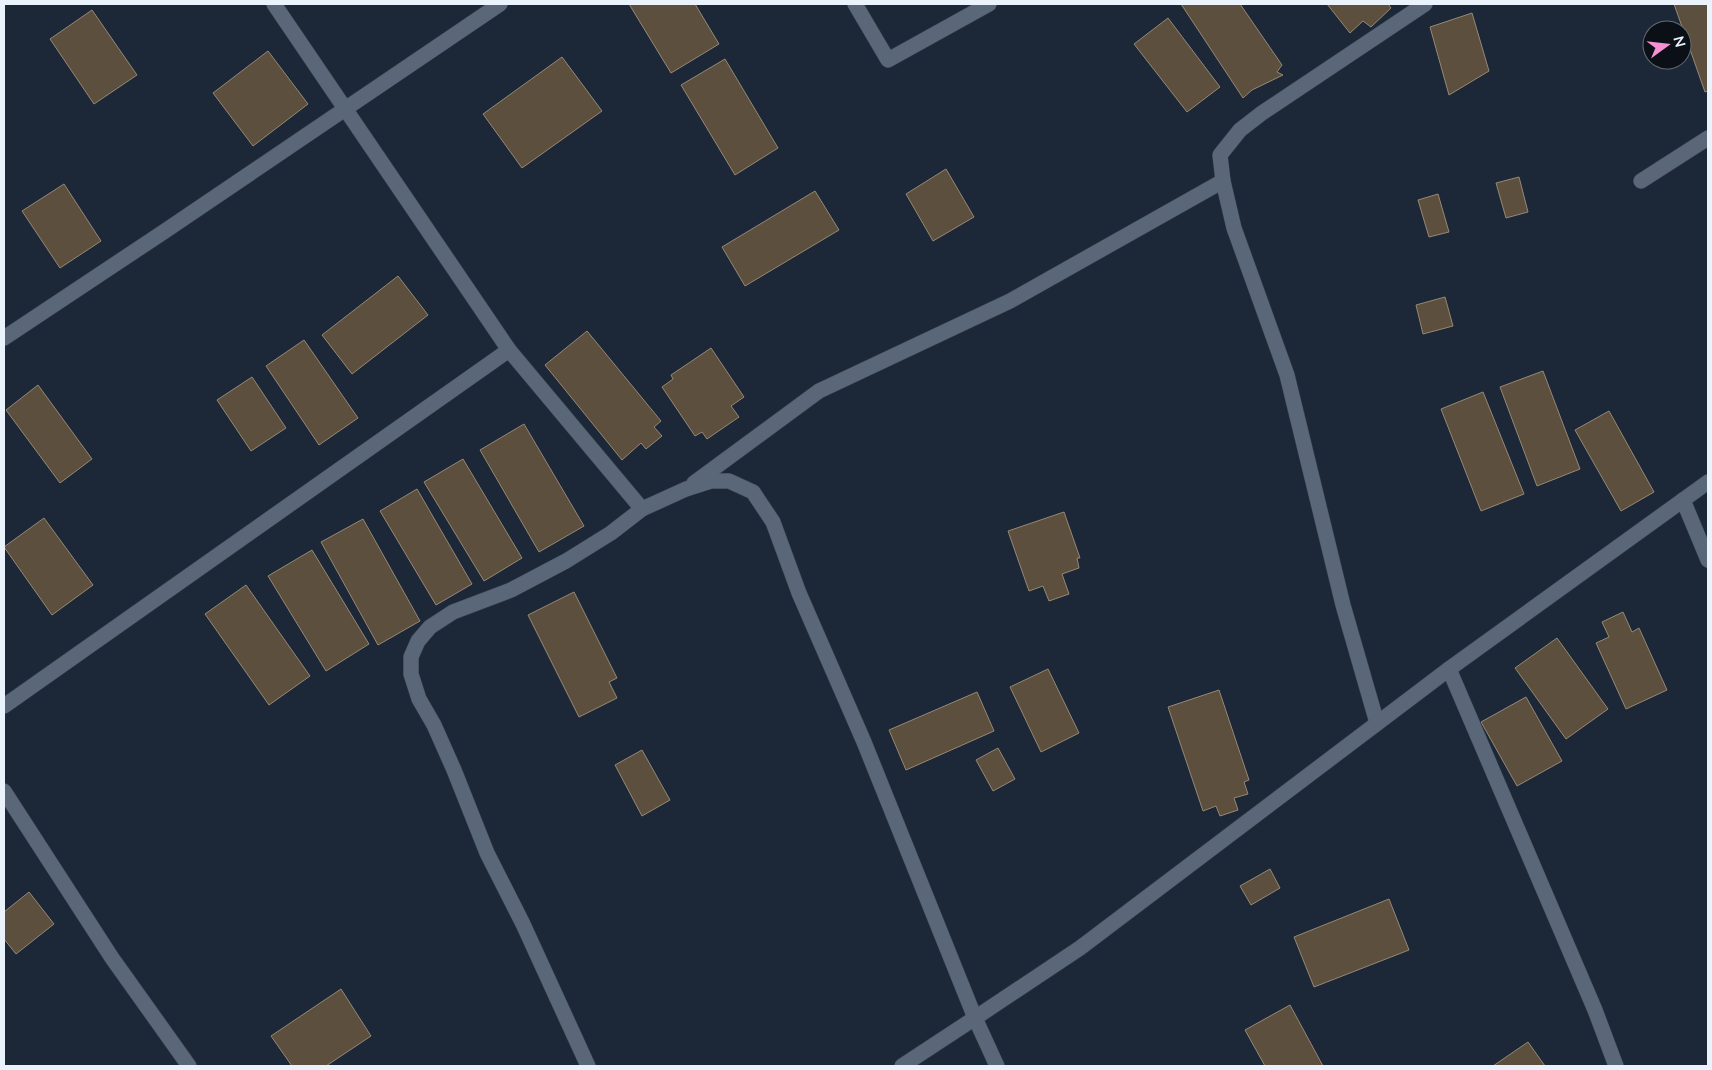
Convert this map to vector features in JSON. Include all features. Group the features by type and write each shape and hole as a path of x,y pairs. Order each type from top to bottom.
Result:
{"street":[{"path":"274,4 509,350 642,509"},
{"path":"4,338 500,4"},
{"path":"855,4 888,60 989,4"},
{"path":"1377,724 1343,605 1287,375 1234,228 1223,181 1220,155 1240,130 1262,113 1425,4"},
{"path":"1641,181 1708,138"},
{"path":"686,488 819,391 1010,301 1223,181"},
{"path":"4,706 509,350"},
{"path":"588,1066 523,924 487,853 454,770 434,726 419,699 411,674 411,657 418,640 430,626 453,612 511,590 566,561 611,534 642,509 686,488 711,481 729,481 753,492 773,522 799,593 864,742 975,1018 997,1066"},
{"path":"902,1066 1080,948 1449,669 1708,482"},
{"path":"1683,500 1708,560"},
{"path":"1449,669 1595,1010 1616,1066"},
{"path":"4,791 112,958 189,1066"}],"building":[{"path":"629,4 695,4 719,44 671,73"},
{"path":"1181,4 1240,4 1282,65 1277,72 1283,75 1252,90 1243,98"},
{"path":"1327,4 1388,4 1391,8 1371,27 1363,21 1350,33"},
{"path":"1674,4 1708,4 1708,91 1705,92 1692,55 1692,20 1680,20"},
{"path":"92,10 137,75 94,104 50,39"},
{"path":"1472,13 1489,71 1449,95 1430,27"},
{"path":"1168,18 1220,87 1187,112 1134,44"},
{"path":"268,51 308,104 253,146 213,93"},
{"path":"562,57 602,111 522,168 483,114"},
{"path":"725,59 778,148 735,175 681,85"},
{"path":"946,169 974,217 933,241 906,194"},
{"path":"1519,177 1528,212 1506,218 1496,183"},
{"path":"64,184 101,241 60,268 22,211"},
{"path":"815,191 839,230 745,286 722,247"},
{"path":"1438,194 1449,232 1429,237 1418,200"},
{"path":"398,276 428,315 352,374 322,335"},
{"path":"1445,297 1453,326 1423,334 1416,305"},
{"path":"587,331 661,421 654,427 662,436 646,449 641,443 622,460 545,365"},
{"path":"304,340 358,418 319,445 266,366"},
{"path":"711,348 744,397 731,406 739,417 707,439 702,432 695,436 662,387 673,379 671,375"},
{"path":"1543,371 1580,469 1537,486 1500,387"},
{"path":"252,377 286,428 251,451 217,400"},
{"path":"38,385 92,459 60,483 6,410"},
{"path":"1483,392 1524,494 1481,511 1441,409"},
{"path":"1609,411 1654,492 1621,511 1575,430"},
{"path":"524,424 584,526 539,552 480,450"},
{"path":"463,459 522,558 484,581 424,482"},
{"path":"417,489 472,584 436,605 380,511"},
{"path":"1064,512 1080,558 1077,558 1079,568 1062,574 1069,594 1049,601 1043,586 1029,591 1008,531"},
{"path":"44,518 93,585 52,615 4,547"},
{"path":"363,519 420,621 378,645 321,542"},
{"path":"312,550 369,644 326,671 268,576"},
{"path":"246,585 310,676 269,705 205,614"},
{"path":"574,592 617,678 609,682 617,698 579,717 528,615"},
{"path":"1623,612 1632,632 1639,628 1667,690 1626,709 1596,643 1609,637 1602,622"},
{"path":"1557,638 1608,709 1566,739 1515,668"},
{"path":"1048,669 1079,733 1041,752 1010,687"},
{"path":"1219,690 1249,780 1244,782 1248,794 1234,798 1238,810 1220,816 1216,806 1203,811 1168,707"},
{"path":"977,692 994,731 906,770 889,730"},
{"path":"1526,697 1562,761 1517,786 1481,722"},
{"path":"998,748 1015,779 993,791 976,760"},
{"path":"642,750 670,800 642,816 615,765"},
{"path":"1270,869 1280,888 1251,905 1240,886"},
{"path":"29,892 54,924 16,954 4,939 4,912"},
{"path":"1389,899 1409,950 1314,987 1294,937"},
{"path":"341,989 371,1036 326,1066 292,1066 271,1036"},
{"path":"1290,1005 1323,1066 1265,1066 1245,1030"},
{"path":"1528,1042 1545,1066 1493,1066"}]}
